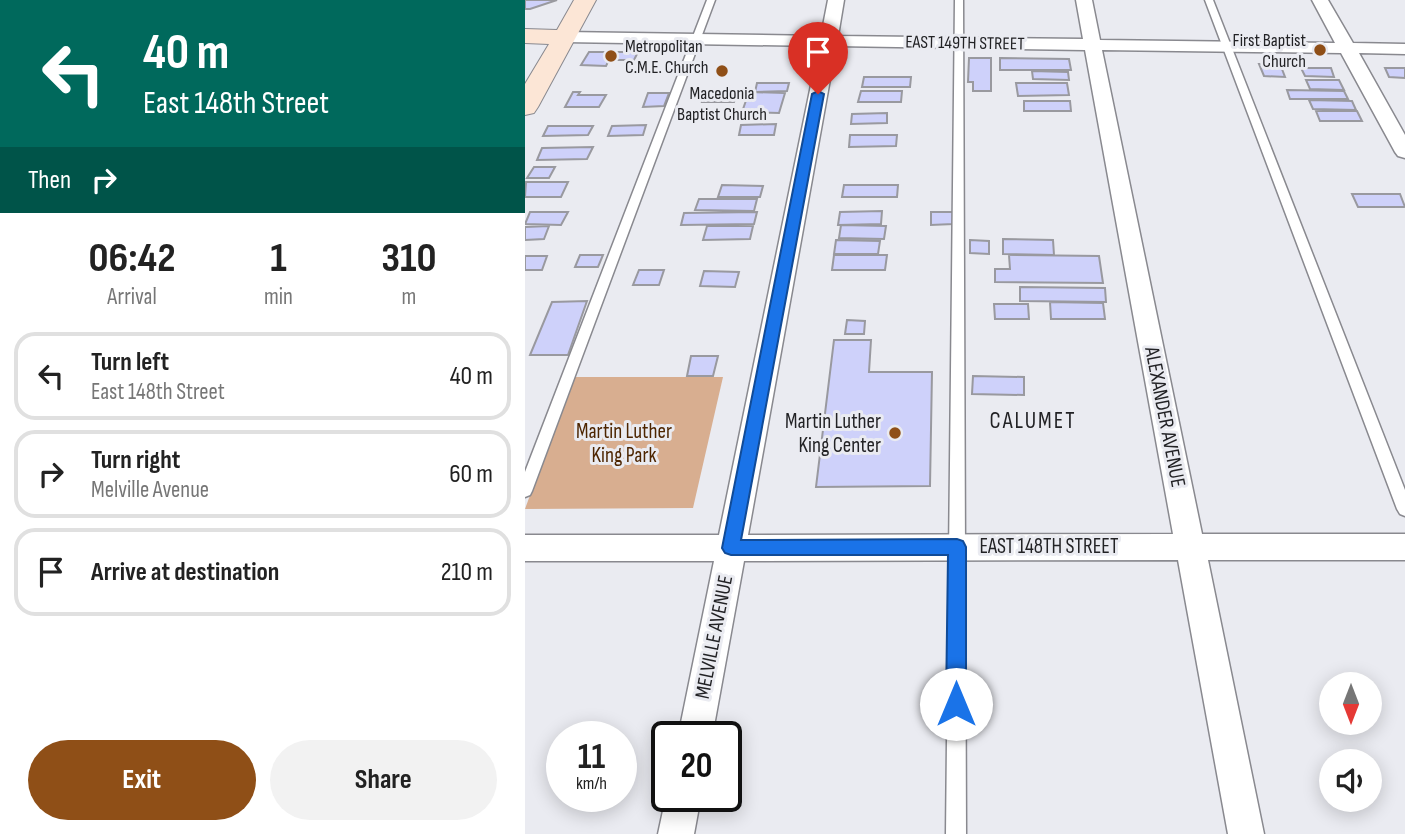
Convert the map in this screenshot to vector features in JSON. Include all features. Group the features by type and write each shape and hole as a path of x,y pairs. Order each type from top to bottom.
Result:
{"main road":[{"path":"525,107 585,0"},
{"name":"EAST 149TH STREET","path":"525,36 565,37"}],"street":[{"name":"MELVILLE AVENUE","path":"698,721 836,0"},
{"name":"ALEXANDER AVENUE","path":"1084,0 1246,834"},
{"path":"1320,0 1405,152"},
{"name":"EAST 149TH STREET","path":"565,37 1405,49"},
{"name":"EAST 148TH STREET","path":"525,548 1405,547"},
{"path":"676,834 680,812"}],"lane":[{"path":"525,491 711,0"},
{"path":"956,834 960,0"},
{"path":"1209,0 1405,509"}],"green space":[{"name":"Martin Luther King Park","path":"573,377 723,377 693,508 525,509"}],"building":[{"path":"525,0 557,0 525,9"},
{"name":"Metropolitan C.M.E. Church","path":"589,52 638,52 634,60 609,60 606,66 581,65"},
{"path":"969,58 991,58 991,91 973,91 973,82 968,82"},
{"path":"1000,58 1069,59 1071,70 1000,70"},
{"path":"1259,64 1280,64 1285,77 1264,76"},
{"path":"1301,68 1331,68 1334,77 1305,76"},
{"path":"1385,68 1405,68 1405,78 1389,77"},
{"path":"1032,71 1068,72 1069,80 1033,79"},
{"path":"864,77 911,77 910,87 862,87"},
{"path":"1306,80 1339,80 1344,90 1310,89"},
{"path":"757,83 789,83 787,91 755,92"},
{"path":"1016,83 1067,83 1069,95 1018,96"},
{"path":"1287,90 1344,91 1348,99 1290,99"},
{"path":"861,91 902,91 901,102 858,102"},
{"path":"573,92 580,92 578,95 606,95 599,107 565,107"},
{"path":"705,92 737,92 734,102 702,102"},
{"path":"749,92 785,93 779,113 742,112"},
{"path":"648,93 669,93 664,106 643,107"},
{"path":"1309,100 1352,101 1356,110 1313,109"},
{"path":"1024,101 1070,101 1071,111 1024,111"},
{"path":"1316,111 1357,111 1362,121 1320,121"},
{"path":"887,113 887,123 851,124 852,114"},
{"path":"776,124 774,135 739,135 741,125"},
{"path":"646,125 643,135 608,136 612,126"},
{"path":"548,126 593,126 588,135 543,136"},
{"path":"850,135 897,135 896,146 849,147"},
{"path":"593,147 587,159 537,160 542,148"},
{"path":"534,167 555,167 549,178 527,178"},
{"path":"526,182 568,182 561,197 525,197"},
{"path":"722,185 763,186 760,197 718,197"},
{"path":"844,185 898,185 897,197 842,197"},
{"path":"1352,194 1400,194 1405,207 1358,207"},
{"path":"699,199 757,199 754,211 695,210"},
{"path":"882,211 881,224 838,225 840,212"},
{"path":"530,212 568,212 561,225 525,224"},
{"path":"757,212 754,224 681,225 684,213"},
{"path":"931,212 953,212 953,224 931,225"},
{"path":"841,225 886,226 884,239 839,238"},
{"path":"549,226 544,239 525,240 525,227"},
{"path":"707,226 753,226 750,239 703,240"},
{"path":"1003,239 1053,240 1054,255 1003,254"},
{"path":"836,240 880,241 878,254 834,254"},
{"path":"970,240 989,241 989,254 970,253"},
{"path":"580,255 603,255 598,267 575,267"},
{"path":"834,255 887,255 885,270 832,270"},
{"path":"1009,255 1099,256 1103,283 995,282 995,269 1010,269"},
{"path":"525,256 547,256 542,270 525,270"},
{"path":"639,270 664,270 659,285 633,285"},
{"path":"704,271 739,272 735,287 700,286"},
{"path":"1020,287 1105,288 1106,302 1020,301"},
{"path":"587,301 568,355 530,355 552,302"},
{"path":"1050,302 1103,303 1105,319 1051,319"},
{"path":"994,304 1028,304 1029,319 995,319"},
{"path":"847,320 865,321 864,334 845,334"},
{"path":"834,340 871,340 869,372 932,372 930,486 816,487"},
{"path":"691,356 718,356 713,376 687,376"},
{"path":"973,376 1024,377 1024,395 972,394"}],"place":[{"name":"First Baptist Church","path":"1320,50"},
{"name":"Metropolitan C.M.E. Church","path":"611,56"},
{"name":"Macedonia Baptist Church","path":"722,71"},
{"name":"Martin Luther King Center","path":"895,433"}],"district":[{"name":"CALUMET","path":"1033,421"}],"route":[{"path":"818,94 731,548 957,547 956,704"}]}
